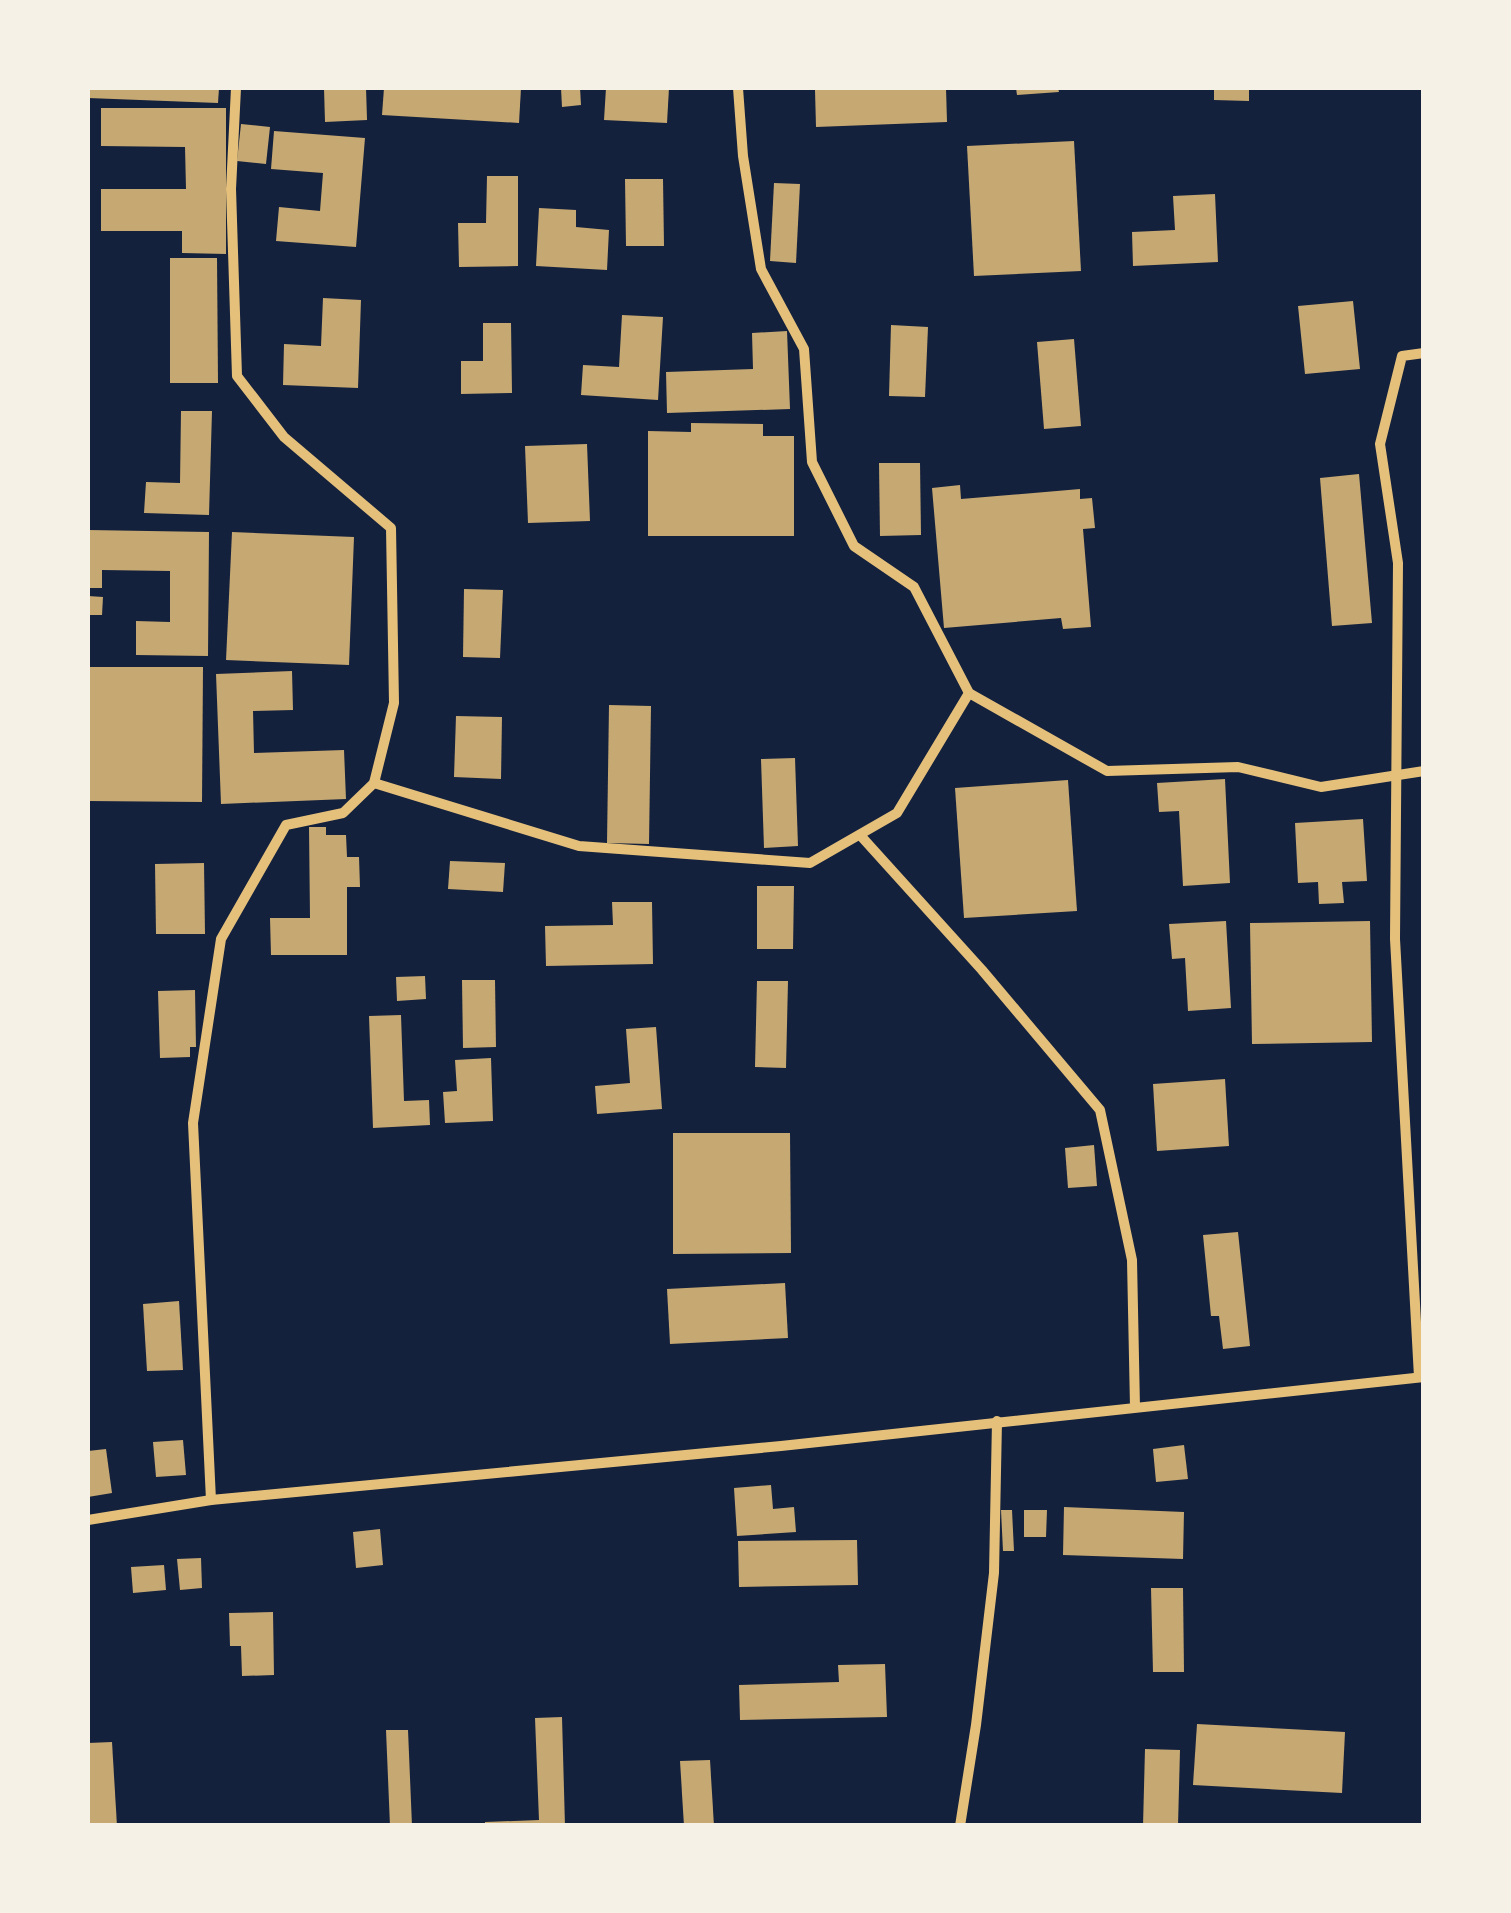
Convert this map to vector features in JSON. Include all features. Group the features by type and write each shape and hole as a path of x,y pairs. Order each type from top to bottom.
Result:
{"street":[{"path":"210,1500 193,1124 220,939 286,825 343,813 374,784 394,703 391,528 284,437 237,376 231,189 236,88"},
{"path":"738,88 742,156 761,270 804,349 812,462 854,546 914,586 969,693 1107,772 1238,767 1321,787 1424,771"},
{"path":"88,1520 210,1500 781,1446 1421,1377 1396,939 1398,563 1380,444 1402,356 1424,353"},
{"path":"374,784 578,846 810,863 898,813 969,693"},
{"path":"860,835 982,970 1100,1110 1132,1260 1135,1407"},
{"path":"960,1826 994,1573 997,1421"}],"building":[{"path":"88,88 219,88 218,103 88,98"},
{"path":"324,88 366,88 367,120 325,122"},
{"path":"384,88 521,88 519,123 382,115"},
{"path":"561,88 580,88 581,105 562,107"},
{"path":"606,88 669,88 667,123 604,120"},
{"path":"946,88 947,122 816,127 815,90"},
{"path":"1016,88 1058,88 1059,92 1017,95"},
{"path":"1214,88 1249,88 1249,101 1214,100"},
{"path":"101,108 226,108 226,254 182,253 182,231 101,231 101,189 186,189 185,147 101,146"},
{"path":"241,124 270,127 266,164 237,161"},
{"path":"274,131 365,138 356,247 276,241 279,207 320,211 323,173 271,169"},
{"path":"1074,141 1081,271 974,276 967,146"},
{"path":"487,176 518,176 518,266 459,267 458,223 486,223"},
{"path":"625,179 663,179 664,246 626,246"},
{"path":"774,183 800,184 796,263 770,261"},
{"path":"1215,194 1218,262 1133,266 1132,232 1175,230 1173,196"},
{"path":"539,208 576,210 576,227 609,230 607,270 536,266"},
{"path":"170,258 217,258 218,383 170,383"},
{"path":"323,298 361,300 358,388 283,385 284,344 321,346"},
{"path":"1353,301 1360,369 1305,374 1298,306"},
{"path":"622,315 663,317 658,400 581,395 583,365 619,367"},
{"path":"483,323 511,323 512,393 461,394 461,361 483,361"},
{"path":"891,325 928,327 925,397 889,396"},
{"path":"787,331 790,409 667,413 666,372 753,369 752,333"},
{"path":"1074,339 1081,426 1044,429 1037,342"},
{"path":"181,411 212,411 209,515 144,513 146,482 180,483"},
{"path":"691,423 763,424 763,436 794,436 794,536 648,536 648,431 691,432"},
{"path":"587,444 590,521 528,523 525,446"},
{"path":"879,463 920,463 921,535 880,536"},
{"path":"1359,474 1372,623 1332,626 1320,478"},
{"path":"960,485 961,499 1080,489 1080,499 1092,498 1095,528 1083,529 1091,627 1063,629 1061,618 944,628 932,488"},
{"path":"88,530 209,532 208,656 136,655 136,621 170,622 170,571 102,570 102,588 88,588"},
{"path":"232,532 354,537 349,665 226,660"},
{"path":"464,589 503,590 500,658 463,657"},
{"path":"88,596 103,597 102,615 88,615"},
{"path":"88,667 203,667 202,802 88,801"},
{"path":"292,671 293,710 253,711 254,753 344,750 346,799 221,804 216,674"},
{"path":"609,705 651,706 649,844 607,843"},
{"path":"456,716 502,717 501,779 454,777"},
{"path":"795,758 798,846 764,848 761,759"},
{"path":"1225,779 1230,883 1183,886 1179,811 1159,812 1157,783"},
{"path":"1068,780 1077,911 964,918 955,788"},
{"path":"1363,819 1367,881 1342,882 1344,903 1319,904 1318,882 1298,883 1295,823"},
{"path":"309,827 326,827 326,835 346,835 347,857 359,857 360,887 347,887 347,955 271,955 270,918 310,918"},
{"path":"450,861 505,863 503,892 448,889"},
{"path":"204,863 205,934 156,934 155,864"},
{"path":"757,886 794,886 793,949 757,949"},
{"path":"612,902 652,902 653,964 546,966 545,926 613,925"},
{"path":"1226,921 1231,1008 1188,1011 1185,958 1172,959 1169,924"},
{"path":"1370,921 1372,1042 1252,1044 1250,923"},
{"path":"425,976 426,999 397,1001 396,977"},
{"path":"462,980 495,980 496,1047 463,1048"},
{"path":"757,981 788,981 786,1068 755,1067"},
{"path":"195,990 196,1047 190,1047 190,1057 160,1058 158,991"},
{"path":"401,1015 404,1101 429,1100 430,1125 373,1128 369,1016"},
{"path":"656,1027 662,1109 597,1114 595,1086 630,1083 626,1029"},
{"path":"491,1058 493,1121 445,1123 443,1092 457,1091 455,1060"},
{"path":"1225,1079 1229,1146 1157,1151 1153,1084"},
{"path":"673,1133 790,1133 791,1253 673,1254"},
{"path":"1094,1145 1097,1186 1068,1188 1065,1148"},
{"path":"1238,1232 1250,1346 1223,1349 1219,1316 1211,1316 1203,1235"},
{"path":"785,1283 788,1338 670,1344 667,1289"},
{"path":"179,1301 183,1370 147,1371 143,1304"},
{"path":"183,1440 186,1475 156,1477 153,1442"},
{"path":"1184,1445 1188,1479 1156,1482 1153,1449"},
{"path":"106,1449 112,1493 88,1497 88,1451"},
{"path":"771,1485 773,1509 794,1507 796,1532 737,1536 734,1488"},
{"path":"1064,1507 1184,1512 1183,1559 1063,1555"},
{"path":"1001,1510 1012,1510 1014,1551 1003,1551"},
{"path":"1024,1510 1047,1510 1046,1537 1024,1537"},
{"path":"380,1529 383,1565 356,1568 353,1532"},
{"path":"857,1540 858,1585 739,1587 738,1541"},
{"path":"201,1558 202,1588 180,1590 177,1559"},
{"path":"164,1565 166,1590 133,1593 131,1567"},
{"path":"1151,1588 1183,1588 1184,1672 1153,1672"},
{"path":"273,1612 274,1675 242,1676 241,1646 230,1646 229,1613"},
{"path":"885,1664 887,1717 740,1720 739,1685 839,1682 838,1665"},
{"path":"562,1717 565,1826 485,1826 485,1822 539,1820 535,1718"},
{"path":"1197,1724 1345,1732 1342,1793 1193,1785"},
{"path":"386,1730 408,1730 412,1826 390,1826"},
{"path":"112,1742 117,1826 88,1826 88,1743"},
{"path":"1145,1749 1180,1750 1178,1826 1143,1826"},
{"path":"710,1760 714,1826 684,1826 680,1761"}]}
